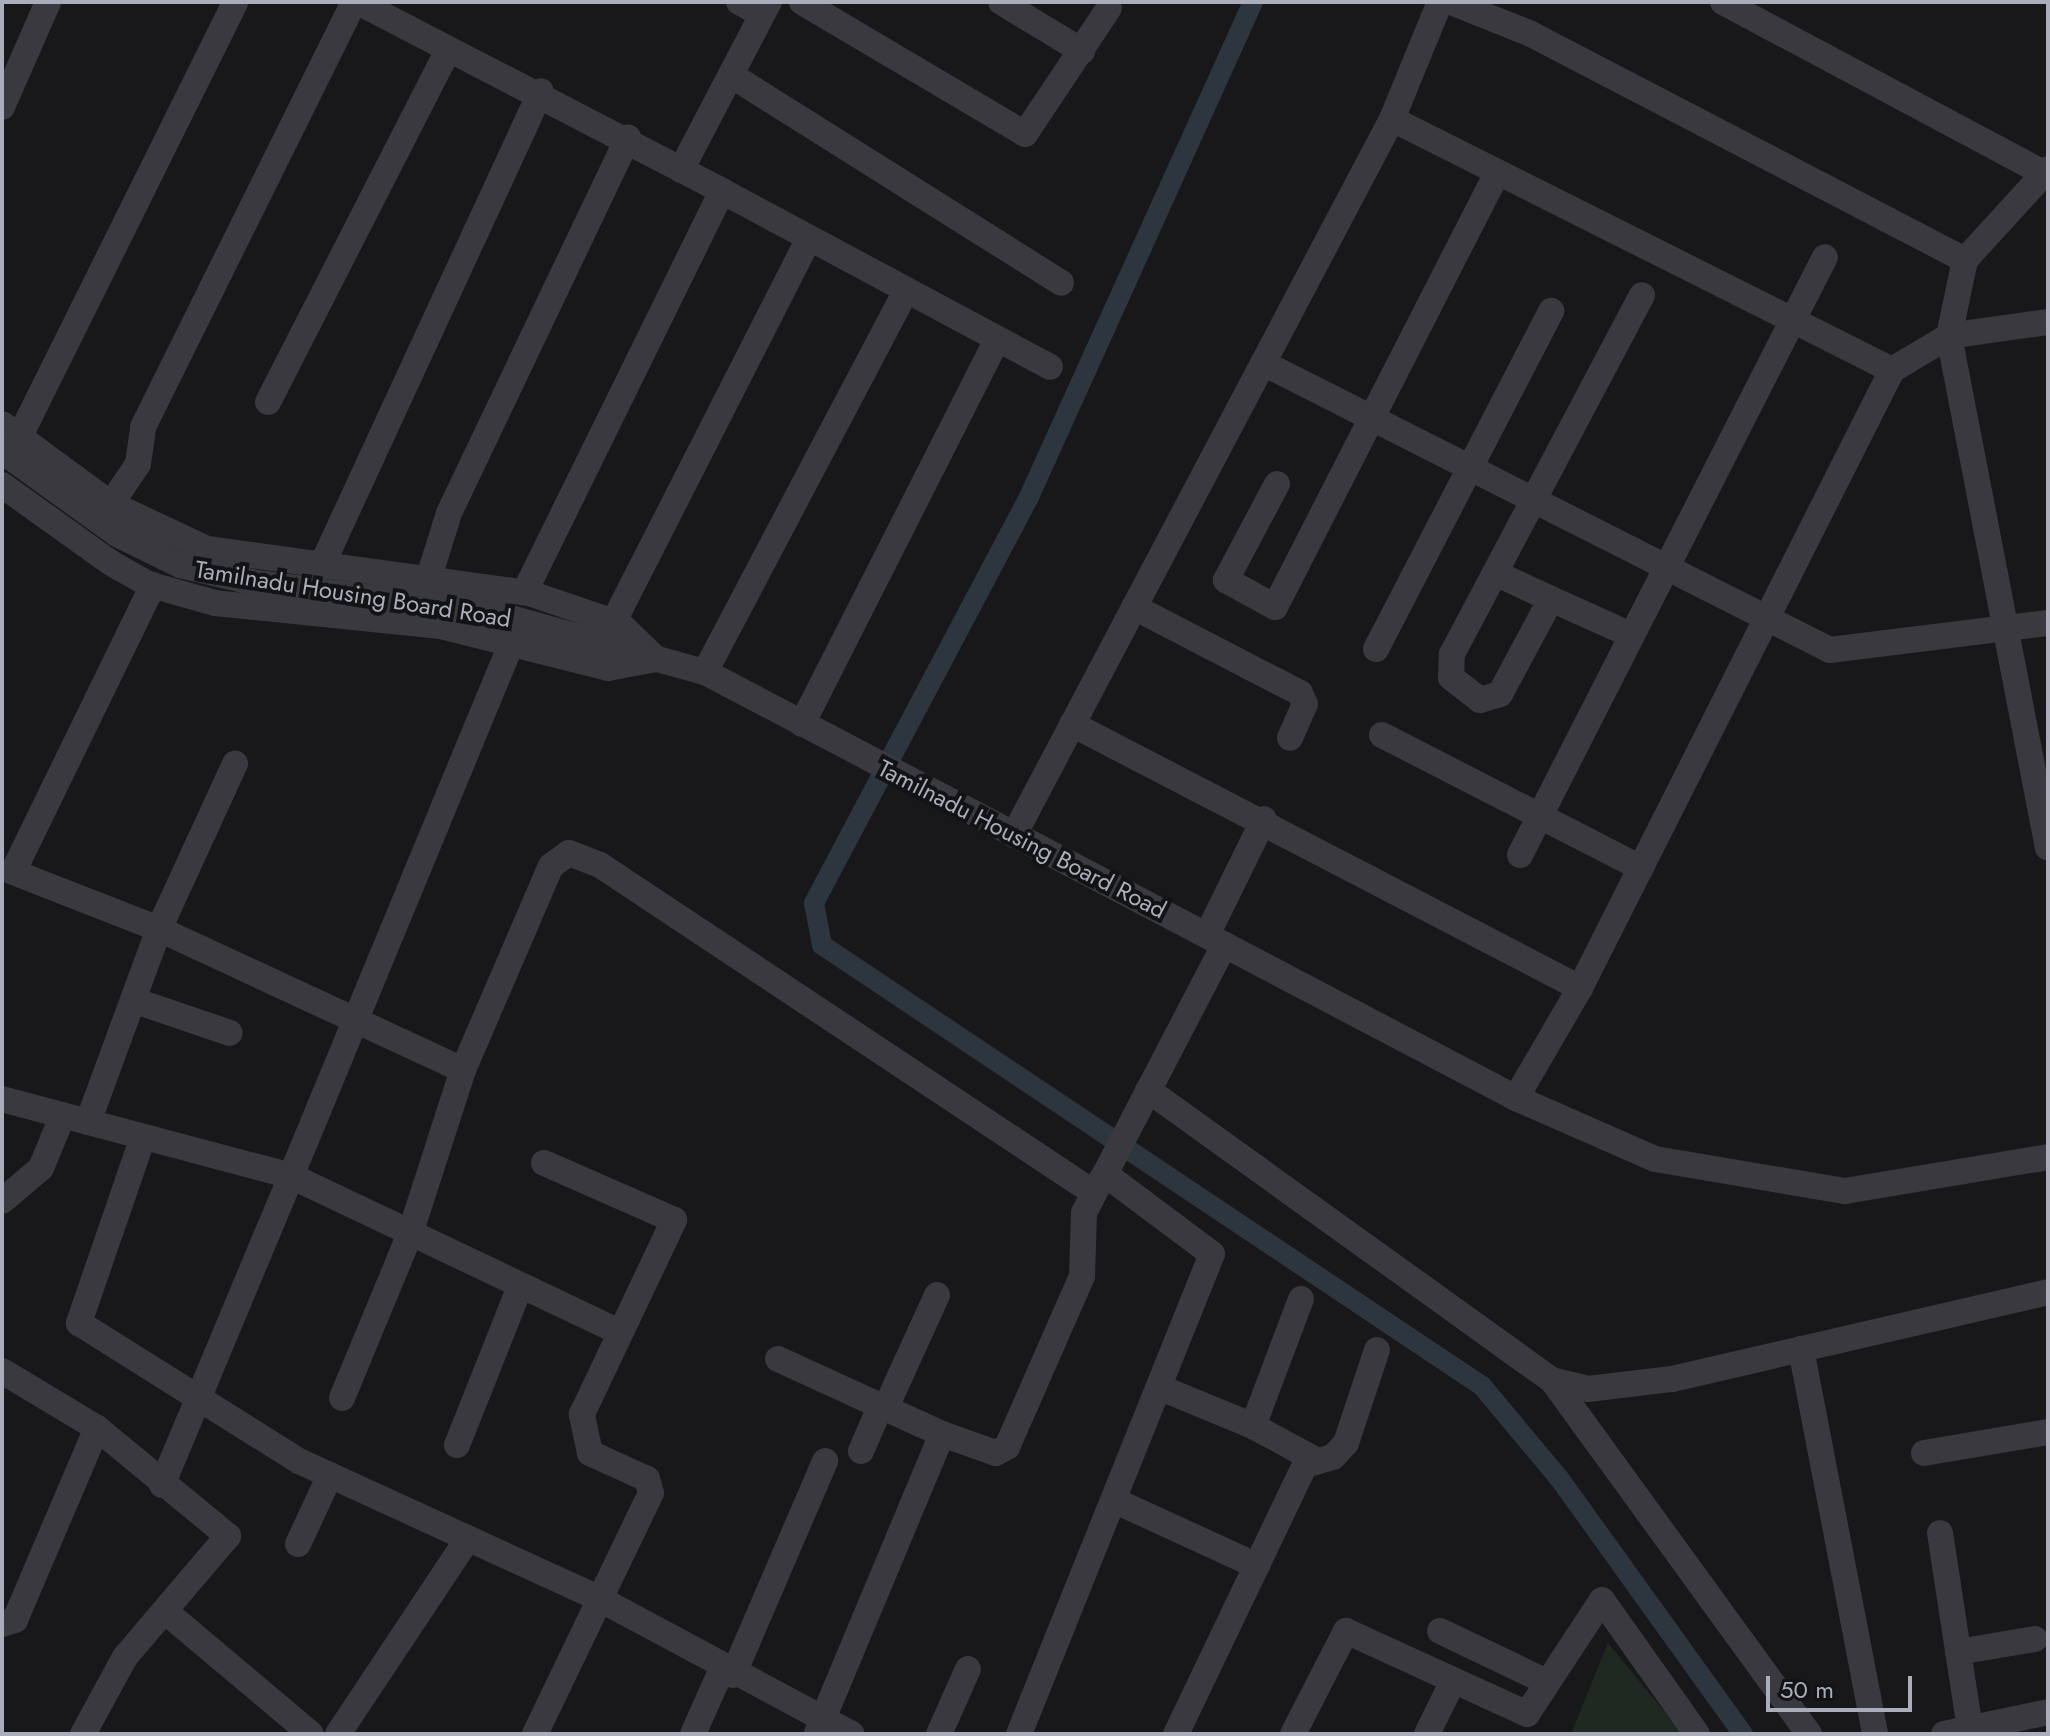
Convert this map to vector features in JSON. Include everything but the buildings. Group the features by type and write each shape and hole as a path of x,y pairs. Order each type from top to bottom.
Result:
{"street":[{"path":"2,107 48,2"},
{"path":"235,2 8,437 111,504 207,549 321,567 429,577 525,592 656,659"},
{"path":"111,504 138,464 143,427 356,2 448,50 541,91 628,137 681,170 1050,367"},
{"path":"802,2 1024,134 1109,8"},
{"path":"1001,2 1082,51"},
{"path":"1014,835 1392,119 1440,2"},
{"path":"1451,2 1529,33 1965,260"},
{"path":"1723,2 2044,170 1965,260 1949,336 2003,632 2048,848"},
{"path":"681,170 731,75 756,6"},
{"path":"268,402 448,50"},
{"path":"731,75 1061,283"},
{"path":"321,567 541,91"},
{"path":"1392,119 1792,325 1892,370"},
{"path":"429,577 449,513 628,137"},
{"path":"1277,484 1226,580 1275,607 1375,420 1497,174"},
{"path":"525,592 722,191"},
{"path":"608,633 809,239"},
{"path":"1520,855 1825,257"},
{"path":"705,672 906,291"},
{"path":"1551,599 1500,694 1469,695 1451,677 1452,654 1642,295"},
{"path":"1376,649 1471,471 1551,311"},
{"path":"1516,1098 1580,988 1892,370 1949,336 2048,322"},
{"path":"802,724 997,340"},
{"path":"1263,363 1471,471 1830,650 2003,632 2048,623"},
{"name":"Tamilnadu Housing Board Road","path":"8,437 117,534 180,565 257,583 460,606 608,633"},
{"path":"2,485 153,585 255,610 441,626 608,668 656,659"},
{"path":"1495,573 1631,635"},
{"path":"153,585 13,872 159,929 463,1070"},
{"path":"1134,607 1300,693 1305,704 1290,738"},
{"path":"162,1485 512,642"},
{"name":"Tamilnadu Housing Board Road","path":"656,659 705,672 1516,1098 1655,1159 1845,1191 2048,1157"},
{"path":"1072,724 1264,819 1580,988"},
{"path":"1382,735 1538,818 1641,868"},
{"path":"2,1201 41,1168 75,1119 133,1000 159,929 235,764"},
{"path":"778,1359 942,1434 996,1453 1007,1447 1082,1276 1082,1229 1216,940 1264,819"},
{"path":"342,1398 410,1234 463,1070 551,866 581,855 1104,1176 1212,1254 1118,1502 1019,1734"},
{"path":"133,1000 230,1033"},
{"path":"1148,1090 1552,1380 1809,1734"},
{"path":"2,1099 291,1176 620,1332"},
{"path":"143,1137 79,1323 198,1401 330,1475 596,1597 820,1726 852,1734"},
{"path":"535,1734 596,1597 651,1493 647,1479 590,1453 582,1434 582,1414 674,1220 544,1163"},
{"path":"457,1445 520,1287"},
{"path":"1552,1380 1588,1389 1672,1379 2048,1292"},
{"path":"861,1451 937,1295"},
{"path":"1253,1426 1301,1299"},
{"path":"1801,1349 1875,1734"},
{"path":"1161,1388 1253,1426 1312,1458 1341,1452 1377,1350"},
{"path":"2,1371 97,1428 162,1485 228,1536 107,1683 83,1734"},
{"path":"2,1624 15,1620 97,1428"},
{"path":"1924,1453 2048,1432"},
{"path":"820,1726 942,1434"},
{"path":"1176,1734 1312,1458"},
{"path":"693,1734 727,1672 825,1461"},
{"path":"298,1544 330,1475"},
{"path":"1118,1502 1257,1566"},
{"path":"1940,1533 1970,1729"},
{"path":"338,1734 468,1538"},
{"path":"1293,1734 1339,1633 1354,1631 1452,1683 1521,1715 1602,1600 1697,1734"},
{"path":"166,1612 311,1734"},
{"path":"1440,1631 1547,1682"},
{"path":"1958,1652 2035,1639"},
{"path":"939,1734 968,1669"},
{"path":"1427,1734 1452,1683"},
{"path":"1944,1734 2048,1712"}],"shaded area":[{"path":"1608,1643 1683,1734 1571,1734"}],"waterway":[{"path":"1253,2 1029,497 814,903 822,945 1482,1386 1559,1478 1743,1734"}]}
